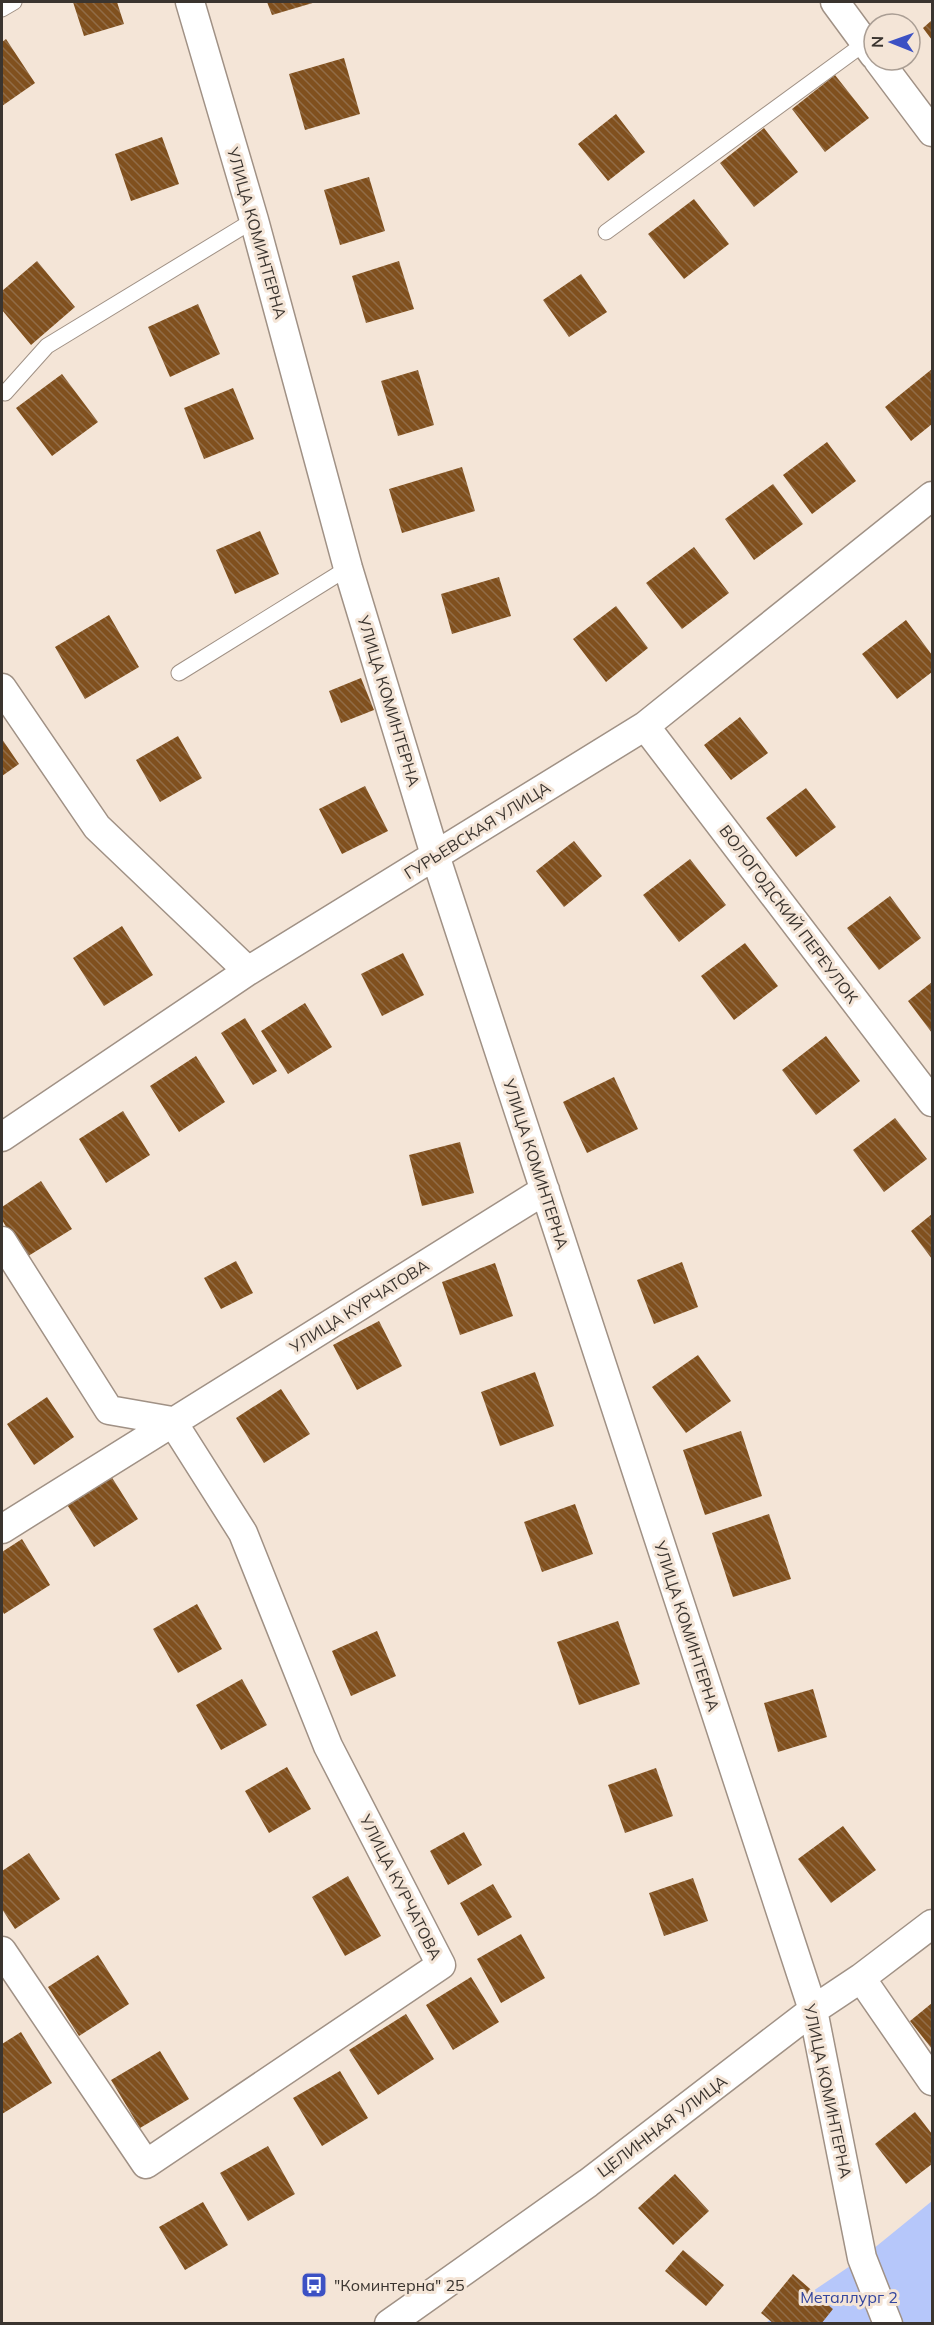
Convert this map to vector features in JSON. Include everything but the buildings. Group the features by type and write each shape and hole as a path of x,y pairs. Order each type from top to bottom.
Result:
{"street":[{"name":"УЛИЦА КОМИНТЕРНА","path":"190,2 254,220 348,568 435,855 813,2010 862,2258 888,2324"},
{"path":"835,2 862,38"},
{"path":"887,72 933,132"},
{"name":"ГУРЬЕВСКАЯ УЛИЦА","path":"2,1137 248,971 645,726 933,496"},
{"path":"2,688 97,827 248,971"},
{"name":"ВОЛОГОДСКИЙ ПЕРЕУЛОК","path":"645,726 933,1102"},
{"name":"УЛИЦА КУРЧАТОВА","path":"2,1528 545,1190"},
{"path":"2,1241 109,1410 172,1421"},
{"name":"УЛИЦА КУРЧАТОВА","path":"2,1951 147,2163 441,1965 328,1746 243,1533 172,1421"},
{"name":"ЦЕЛИННАЯ УЛИЦА","path":"389,2324 588,2183 813,2010 861,1978 933,1924"},
{"path":"861,1978 933,2081"}],"lane":[{"path":"2,9 14,2"},
{"path":"606,232 862,59"},
{"path":"5,393 47,346 254,220"},
{"path":"179,673 348,568"}],"green space":[{"name":"Металлург 2","path":"932,2201 932,2323 764,2324 862,2258"}],"place":[{"name":"\"Коминтерна\" 25","path":"314,2285"}]}
